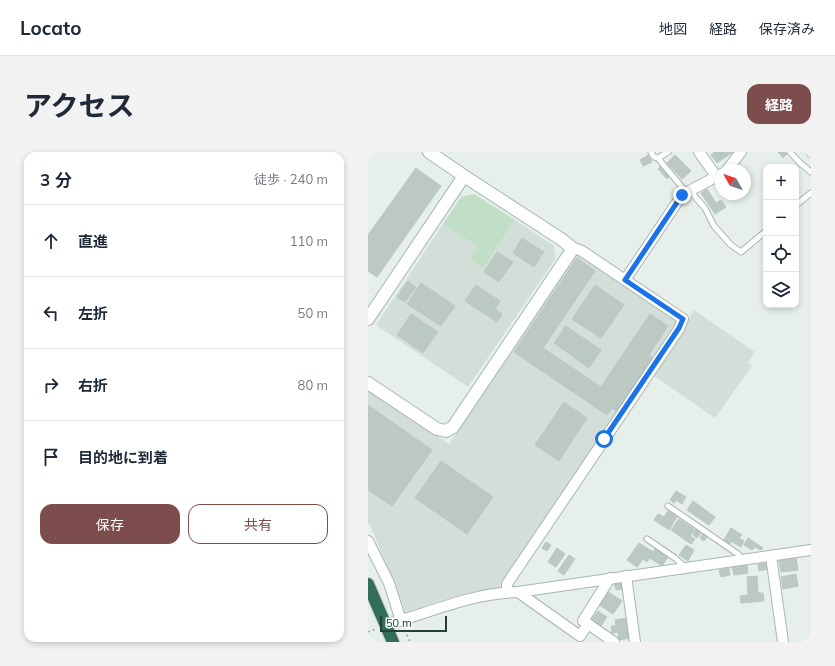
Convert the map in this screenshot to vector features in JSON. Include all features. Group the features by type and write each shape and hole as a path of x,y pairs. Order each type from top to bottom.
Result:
{"highway":[{"path":"368,584 393,642"}],"street":[{"path":"430,152 571,247 582,251 683,319 679,328 507,584 507,592"},
{"path":"699,152 715,170"},
{"path":"732,164 741,152"},
{"path":"368,319 464,176"},
{"path":"625,280 678,199 682,195 715,177"},
{"path":"368,383 437,429 446,432 453,427 462,414 570,253 571,247"},
{"path":"368,541 389,583 401,621"},
{"path":"385,625 463,600 507,592 518,592 811,550"},
{"path":"771,556 783,642"},
{"path":"626,576 635,642"},
{"path":"610,578 583,621 614,642"},
{"path":"518,592 580,636 588,624"}],"lane":[{"path":"651,152 654,157 658,158 688,192 705,208 714,226 731,245 741,252 763,234"},
{"path":"658,158 668,152"},
{"path":"790,152 811,172"},
{"path":"799,202 811,192"},
{"path":"668,506 738,554 743,560"},
{"path":"647,539 675,558 686,568"}],"path":[{"path":"401,621 410,642"}],"shaded area":[{"path":"515,220 554,246 556,258 468,387 376,325 443,224 478,247 483,268"},
{"path":"577,253 679,320 498,589 461,595 405,612 370,524 368,524 368,388 449,444"},
{"path":"694,310 755,352 748,363 752,366 715,418 653,375"}],"green space":[{"path":"474,194 515,220 483,268 470,259 478,247 443,224 461,197"}],"building":[{"path":"715,152 733,152 717,163 711,155"},
{"path":"778,152 785,152 787,154 783,158"},
{"path":"804,152 811,152 811,157 809,158"},
{"path":"648,155 652,162 643,166 640,160"},
{"path":"675,155 691,171 682,179 667,163"},
{"path":"661,166 670,176 667,179 658,169"},
{"path":"416,168 441,186 377,277 368,271 368,235"},
{"path":"707,189 716,203 721,200 726,207 715,214 701,193"},
{"path":"522,238 544,252 534,267 513,253"},
{"path":"497,252 513,262 499,282 484,272"},
{"path":"577,258 595,271 543,348 601,387 650,314 668,326 649,355 653,358 617,412 612,408 607,415 514,352"},
{"path":"408,281 416,287 405,302 397,297"},
{"path":"421,283 455,306 441,326 407,304"},
{"path":"476,285 500,301 495,309 502,314 497,322 465,301"},
{"path":"595,285 624,305 601,338 572,319"},
{"path":"411,314 438,332 423,353 397,335"},
{"path":"566,326 601,350 589,368 554,343"},
{"path":"564,402 587,418 559,461 535,445"},
{"path":"368,405 432,450 392,506 368,490"},
{"path":"441,461 493,497 467,534 415,498"},
{"path":"676,491 686,497 682,504 676,500 674,503 670,500"},
{"path":"693,501 715,517 709,525 687,510"},
{"path":"668,511 677,517 669,530 654,520 658,514 664,517"},
{"path":"679,519 695,530 690,536 695,539 691,544 671,530"},
{"path":"731,528 742,535 739,538 744,541 741,547 731,541 730,544 724,540"},
{"path":"696,530 701,533 697,538 693,535"},
{"path":"703,534 707,537 704,541 700,538"},
{"path":"748,538 763,548 761,550 755,547 752,550 744,545"},
{"path":"546,542 551,545 547,551 542,548"},
{"path":"639,543 653,552 656,548 668,557 662,566 650,558 647,562 643,559 637,567 627,560"},
{"path":"686,545 694,550 688,561 679,555"},
{"path":"557,548 565,554 556,567 548,562"},
{"path":"569,555 575,559 564,575 558,571"},
{"path":"796,557 798,570 781,572 779,560"},
{"path":"768,563 769,569 759,571 758,564"},
{"path":"747,565 748,573 734,575 732,567"},
{"path":"729,568 730,575 721,577 719,570"},
{"path":"796,574 798,586 783,589 781,577"},
{"path":"757,576 758,593 763,593 764,601 741,603 740,596 748,595 747,577"},
{"path":"623,581 624,589 616,590 614,582"},
{"path":"607,591 622,601 613,614 598,604"},
{"path":"598,611 607,617 601,626 592,619"},
{"path":"628,618 630,638 619,640 618,632 612,633 611,626 616,626 615,620"}],"route":[{"path":"604,439 679,328 683,319 625,280 682,195"}]}
